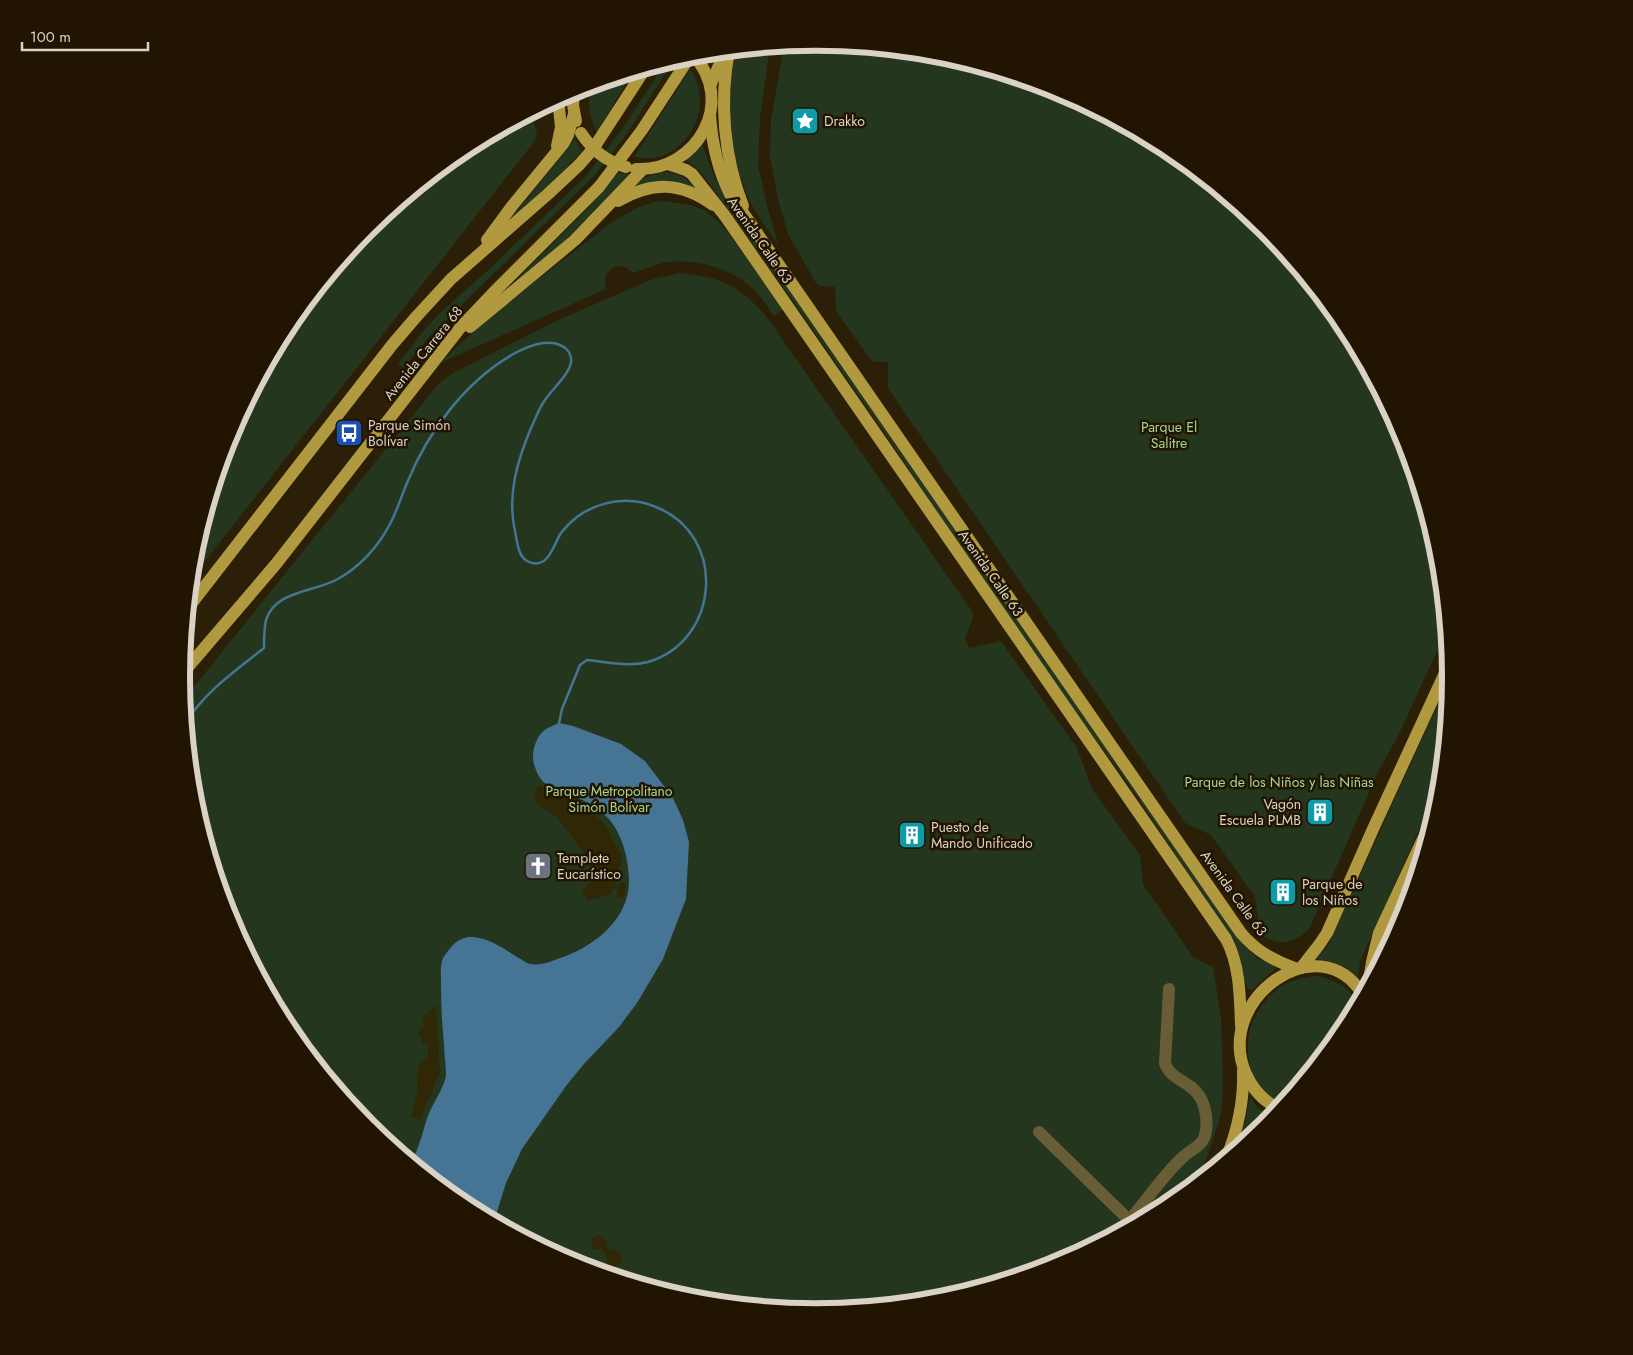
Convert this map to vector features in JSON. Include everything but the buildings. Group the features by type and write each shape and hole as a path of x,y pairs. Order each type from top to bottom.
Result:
{"main road":[{"path":"728,58 725,83 725,131 734,179 751,224"},
{"path":"710,86 722,59"},
{"path":"698,62 705,72 710,86"},
{"name":"Avenida Carrera 68","path":"191,664 276,564 445,347 484,302 599,188 689,64"},
{"name":"Avenida Carrera 68","path":"196,598 392,344 451,279 579,165 593,149 639,77"},
{"name":"Avenida Calle 63","path":"710,86 713,146 730,194 1241,933 1265,955 1299,968"},
{"path":"573,101 574,114 581,133 589,145 612,163 626,168 644,169 668,164 682,156 695,145 710,115"},
{"path":"552,158 561,127 559,107"},
{"path":"472,260 512,206 552,158 568,135 574,114"},
{"name":"Avenida Calle 63","path":"668,164 692,174 725,216 1226,938 1237,972 1243,1091 1230,1147"},
{"path":"445,347 562,251 644,169"},
{"path":"608,207 632,193 652,187 671,187 683,189 697,195 713,205 725,216"},
{"path":"924,503 938,494"},
{"path":"1241,1026 1253,1003 1267,987 1277,978 1299,968 1320,945 1443,677"},
{"path":"1371,967 1379,933 1418,850"},
{"path":"1299,968 1326,968 1339,972 1349,978 1360,989"},
{"path":"1242,1066 1249,1082 1257,1093 1273,1105"}],"street":[{"path":"1135,1217 1178,1162 1203,1141 1206,1133 1206,1115 1201,1098 1192,1087 1170,1073 1165,1063 1169,989"},
{"path":"1038,1132 1129,1220"}],"green space":[{"name":"Parque El Salitre","path":"816,51 898,57 939,63 1018,84 1056,99 1130,135 1198,181 1259,235 1287,265 1313,296 1337,330 1359,364 1378,401 1410,476 1431,555 1441,642 1399,734 1378,772 1309,929 1302,935 1294,940 1279,942 1269,939 1260,933 1255,897 1211,835 1185,823 888,388 888,362 875,362 871,360 836,311 835,287 820,286 816,283 788,234 778,199 770,157 771,119 783,53"},
{"path":"769,54 760,118 758,166 778,245 751,203 738,168 730,127 730,86 736,57"},
{"path":"691,68 698,86 700,105 696,121 688,136 676,148 662,156 655,158 634,157"},
{"path":"668,70 628,132 597,173 430,336 403,368 398,364 424,330 440,313 487,271 585,177 623,128 659,72"},
{"path":"628,80 597,132 592,120 590,94"},
{"path":"531,120 537,134 534,142 200,567 223,476 238,438 274,364 320,296 374,235 435,181 503,135"},
{"path":"575,139 582,151 505,226"},
{"path":"702,144 713,174 723,193 1240,941 1257,958 1275,966 1274,970 1253,989 1247,988 1231,937 1125,779 1041,665 947,530 895,448 784,288 701,172 686,160"},
{"path":"666,172 683,178 697,189 633,189 647,177"},
{"path":"618,173 631,174 556,250 512,284 588,208"},
{"path":"663,201 690,205 704,210 718,221 783,309 774,316 760,297 740,278 706,264 670,262 633,273 622,266 617,266 612,268 606,276 606,289 440,363 488,318 611,223 636,209"},
{"name":"Parque Metropolitano Simón Bolívar","path":"680,273 718,280 738,290 766,316 974,614 965,639 969,648 1001,641 1077,748 1092,789 1140,855 1143,884 1193,957 1213,967 1221,1017 1222,1107 1218,1125 1202,1170 1130,1220 1056,1256 1018,1271 939,1292 898,1298 816,1304 776,1302 694,1292 654,1282 615,1271 540,1239 503,1220 435,1174 374,1120 346,1090 320,1059 274,991 238,917 223,879 202,800 196,759 191,691 439,383 453,373 556,321 650,280"},
{"path":"1442,694 1437,759 1429,807 1360,961 1358,978 1339,964 1316,959 1328,946"},
{"path":"1318,976 1331,980 1346,989 1354,999 1313,1059 1277,1101 1264,1092 1252,1072 1248,1049 1251,1026 1257,1013 1269,997 1282,986 1305,977"},
{"path":"1250,1097 1257,1107 1266,1113 1240,1138"}],"sand":[{"path":"540,785 586,806 592,814 603,821 621,855 621,863 615,885 618,887 620,882 626,883 624,897 617,898 618,889 614,888 612,893 587,900 582,891 594,879 596,869 556,816 536,802 534,796 535,789"},
{"path":"436,1005 440,1072 420,1120 411,1116 417,1092 418,1067 428,1055 428,1043 423,1044 418,1032 425,1025 422,1018"},
{"path":"598,1235 605,1239 608,1249 621,1254 623,1259 620,1265 612,1268 608,1265 605,1252 600,1249 594,1249 592,1238"}],"water":[{"path":"559,723 573,726 621,744 645,761 673,798 683,820 689,842 686,899 663,959 637,1003 619,1027 566,1086 522,1149 506,1183 496,1215 435,1174 414,1156 429,1113 442,1089 446,1075 441,999 441,964 443,958 455,943 470,937 487,940 530,964 551,962 575,952 599,937 617,918 624,906 628,893 629,879 626,855 618,833 609,819 586,802 548,786 539,777 533,754 538,738 546,729"}],"waterway":[{"path":"192,714 212,691 264,648 266,620 271,610 278,603 296,594 336,580 360,563 374,549 392,519 426,444 451,408 466,392 499,363 517,352 544,343 555,343 569,352 571,362 564,377 546,398 540,409 526,440 518,466 512,505 516,539 522,556 532,563 543,562 561,533 570,523 592,508 617,501 643,503 656,507 679,521 695,540 704,563 706,587 701,611 690,632 672,650 648,662 618,664 587,660 580,665 562,709 559,723"}],"place":[{"name":"Drakko","path":"805,121"},
{"name":"Parque Simón Bolívar","path":"349,433"},
{"name":"Vagón Escuela PLMB","path":"1320,812"},
{"name":"Puesto de Mando Unificado","path":"912,835"},
{"name":"Templete Eucarístico","path":"538,866"},
{"name":"Parque de los Niños","path":"1283,892"}],"park label":[{"name":"Parque de los Niños y las Niñas","path":"1279,782"}]}
